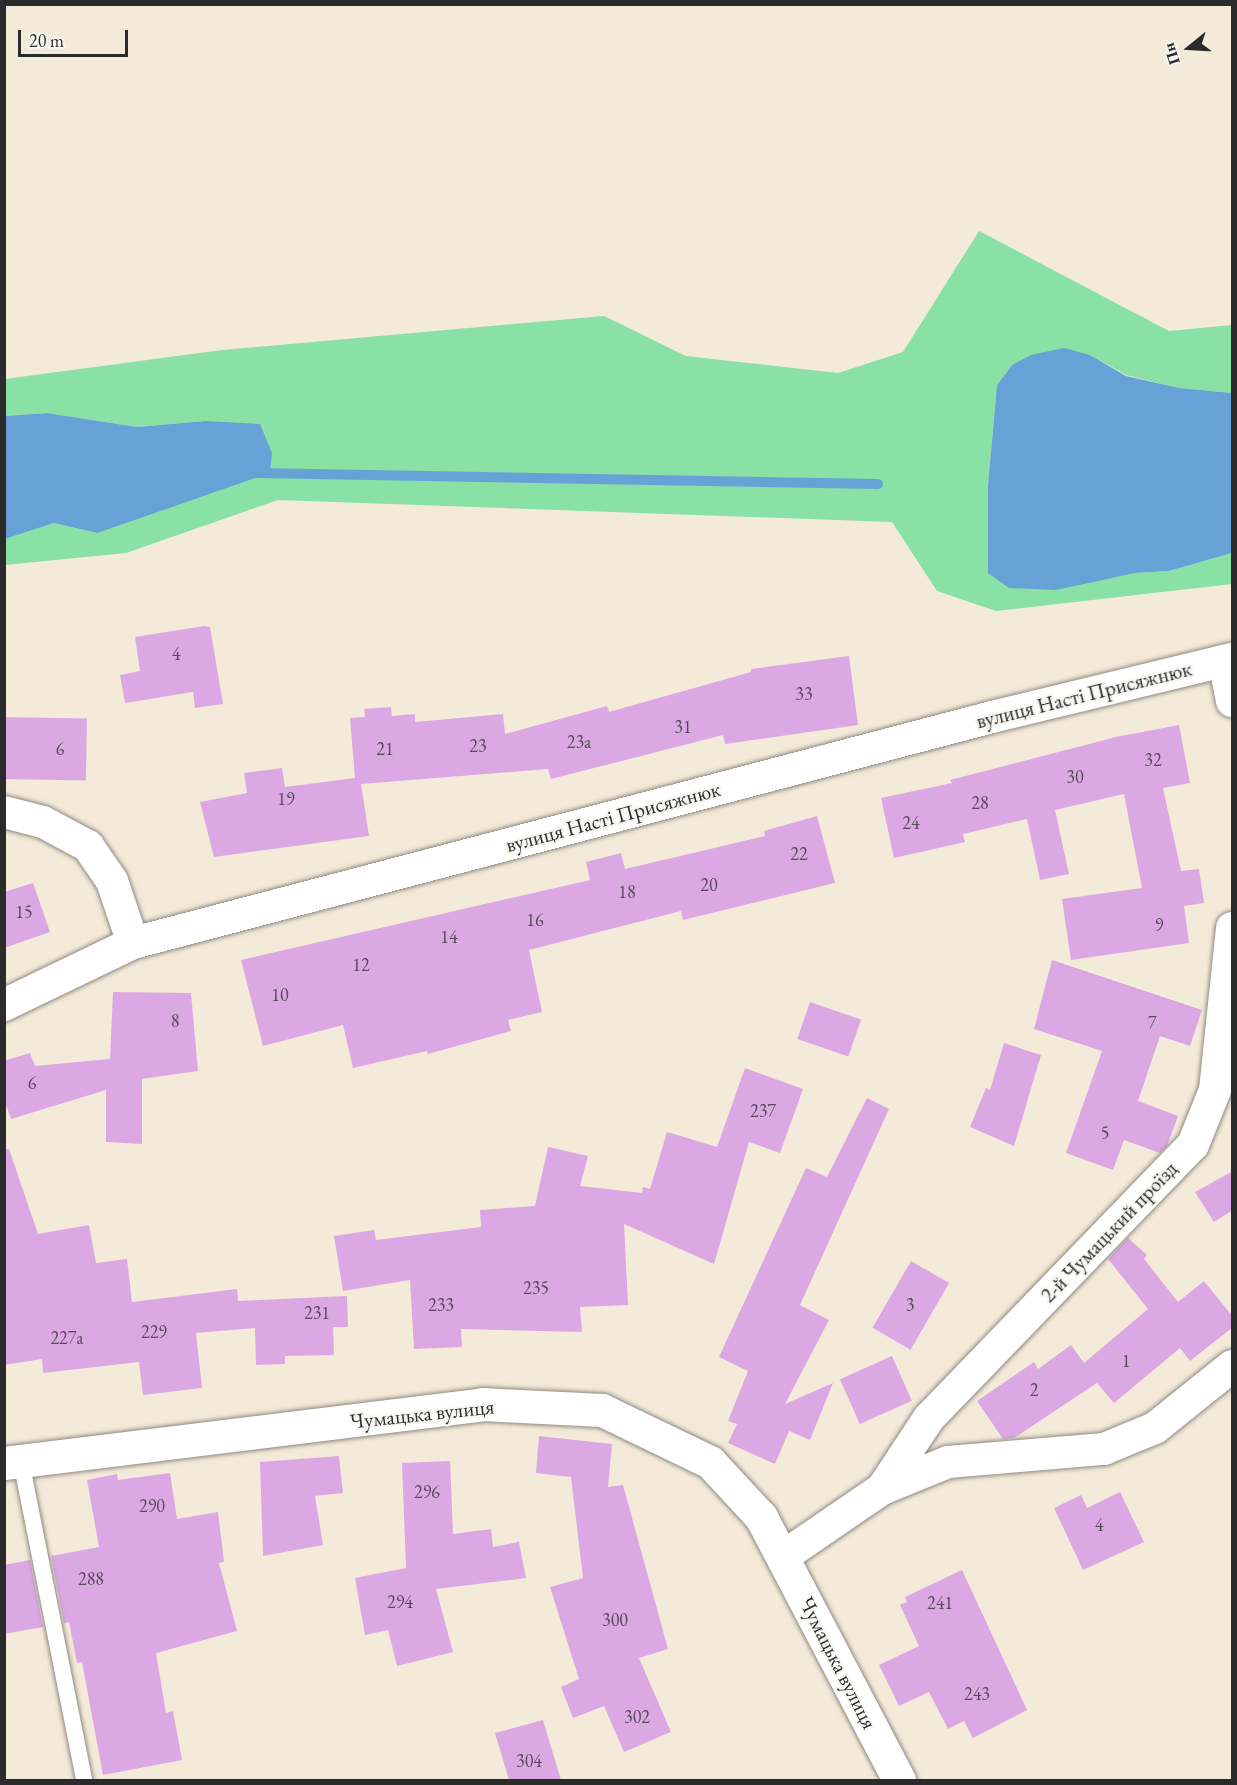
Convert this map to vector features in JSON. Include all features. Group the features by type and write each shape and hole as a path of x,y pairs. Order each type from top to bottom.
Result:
{"street":[{"path":"1228,660 1233,701"},
{"name":"вулиця Насті Присяжнюк","path":"4,1005 133,943 992,717 1228,660"},
{"path":"4,812 43,822 88,846 112,881 133,943"},
{"name":"2-й Чумацький проїзд","path":"882,1489 929,1418 1193,1144 1215,1090 1233,928"},
{"path":"784,1556 882,1489 948,1462 1104,1449 1155,1428 1233,1366"},
{"name":"Чумацька вулиця","path":"13,1462 482,1404 602,1410 710,1462 761,1517 784,1556 899,1780"}],"lane":[{"path":"13,1462 84,1780"}],"green space":[{"path":"979,231 1169,331 1232,325 1232,393 1178,388 1126,375 1090,355 1012,365 997,385 988,485 1135,573 1169,571 1232,553 1232,584 996,611 937,591 892,522 278,500 126,553 5,565 5,539 54,523 97,533 205,421 137,427 47,413 5,416 5,379 222,350 604,316 686,356 838,373 903,352"}],"water":[{"path":"1064,348 1090,355 1126,376 1179,388 1232,393 1232,553 1169,571 1135,573 1056,590 1009,588 988,573 988,485 997,385 1012,365 1031,355"},
{"path":"47,413 137,427 205,421 260,424 272,453 270,473 97,533 54,523 5,539 5,416"}],"building":[{"path":"210,627 223,704 195,708 193,692 125,703 120,675 140,671 135,637"},
{"path":"849,656 858,725 725,744 723,735 551,779 548,769 361,784 369,836 214,857 200,802 247,793 244,773 282,768 285,787 355,778 350,718 365,717 364,709 391,707 392,716 415,714 415,722 503,714 505,734 607,706 609,712 751,672 751,669"},
{"path":"4,717 87,718 86,780 4,779"},
{"path":"1179,725 1190,783 1163,788 1181,871 1199,869 1204,903 1184,906 1189,943 1071,960 1062,899 1142,888 1124,794 1055,810 1069,874 1040,880 1027,819 963,834 965,842 894,858 881,798 952,783 950,780 1116,737"},
{"path":"817,816 835,883 683,920 681,911 529,950 542,1012 508,1020 511,1031 428,1054 427,1051 353,1068 343,1025 263,1046 241,960 590,880 586,862 621,853 625,869 765,836 764,831"},
{"path":"33,883 50,932 4,948 4,892"},
{"path":"1052,960 1202,1010 1190,1046 1160,1036 1138,1101 1178,1116 1167,1146 1160,1153 1124,1140 1113,1170 1066,1153 1102,1051 1034,1029"},
{"path":"113,992 191,993 198,1071 142,1079 142,1144 106,1142 106,1090 11,1119 4,1099 4,1061 30,1053 35,1066 110,1059"},
{"path":"810,1002 861,1020 848,1056 797,1039"},
{"path":"1004,1043 1041,1055 1014,1146 970,1127 986,1088 990,1090"},
{"path":"745,1068 803,1089 780,1153 749,1142 714,1264 624,1224 628,1305 580,1307 582,1332 461,1329 462,1347 414,1349 410,1280 343,1291 334,1236 374,1230 376,1240 481,1227 480,1210 535,1206 548,1147 588,1156 580,1186 642,1193 643,1187 650,1189 667,1132 717,1147"},
{"path":"867,1098 889,1109 800,1305 829,1320 785,1404 833,1383 810,1440 789,1431 775,1464 728,1443 737,1424 728,1421 748,1371 719,1357 806,1168 827,1177"},
{"path":"9,1149 38,1234 89,1225 96,1263 127,1259 132,1302 237,1289 238,1301 347,1296 348,1327 333,1327 334,1355 285,1356 285,1364 256,1365 255,1328 196,1333 202,1388 143,1395 139,1362 43,1373 42,1359 4,1365 4,1150"},
{"path":"1233,1171 1233,1210 1214,1222 1195,1192"},
{"path":"1128,1238 1147,1255 1144,1259 1178,1302 1204,1281 1233,1317 1233,1327 1190,1361 1180,1348 1114,1403 1097,1383 1014,1438 1003,1439 977,1401 1034,1362 1038,1369 1071,1345 1084,1363 1148,1309 1108,1259"},
{"path":"911,1261 949,1283 911,1350 872,1328"},
{"path":"892,1356 912,1401 860,1424 840,1379"},
{"path":"539,1436 612,1444 608,1487 623,1485 668,1649 639,1658 671,1732 624,1752 604,1706 573,1718 561,1687 579,1679 550,1587 583,1578 571,1477 536,1473"},
{"path":"339,1456 343,1493 315,1496 323,1545 263,1556 260,1462"},
{"path":"450,1461 453,1534 491,1529 493,1547 519,1542 526,1578 436,1589 453,1652 397,1666 388,1630 365,1635 355,1578 406,1568 402,1463"},
{"path":"170,1473 177,1519 218,1512 224,1562 219,1563 237,1631 156,1653 166,1713 173,1711 182,1760 103,1775 82,1662 77,1663 69,1622 64,1623 51,1556 99,1547 87,1480 117,1474 118,1480"},
{"path":"1120,1492 1144,1542 1083,1570 1054,1508 1081,1495 1087,1508"},
{"path":"30,1560 43,1627 4,1634 4,1565"},
{"path":"962,1570 1027,1710 973,1738 964,1721 948,1729 929,1692 899,1706 879,1665 919,1646 900,1605 907,1602 905,1597"},
{"path":"543,1720 561,1780 509,1780 495,1733"}],"waterway":[{"path":"257,473 878,484"}]}
